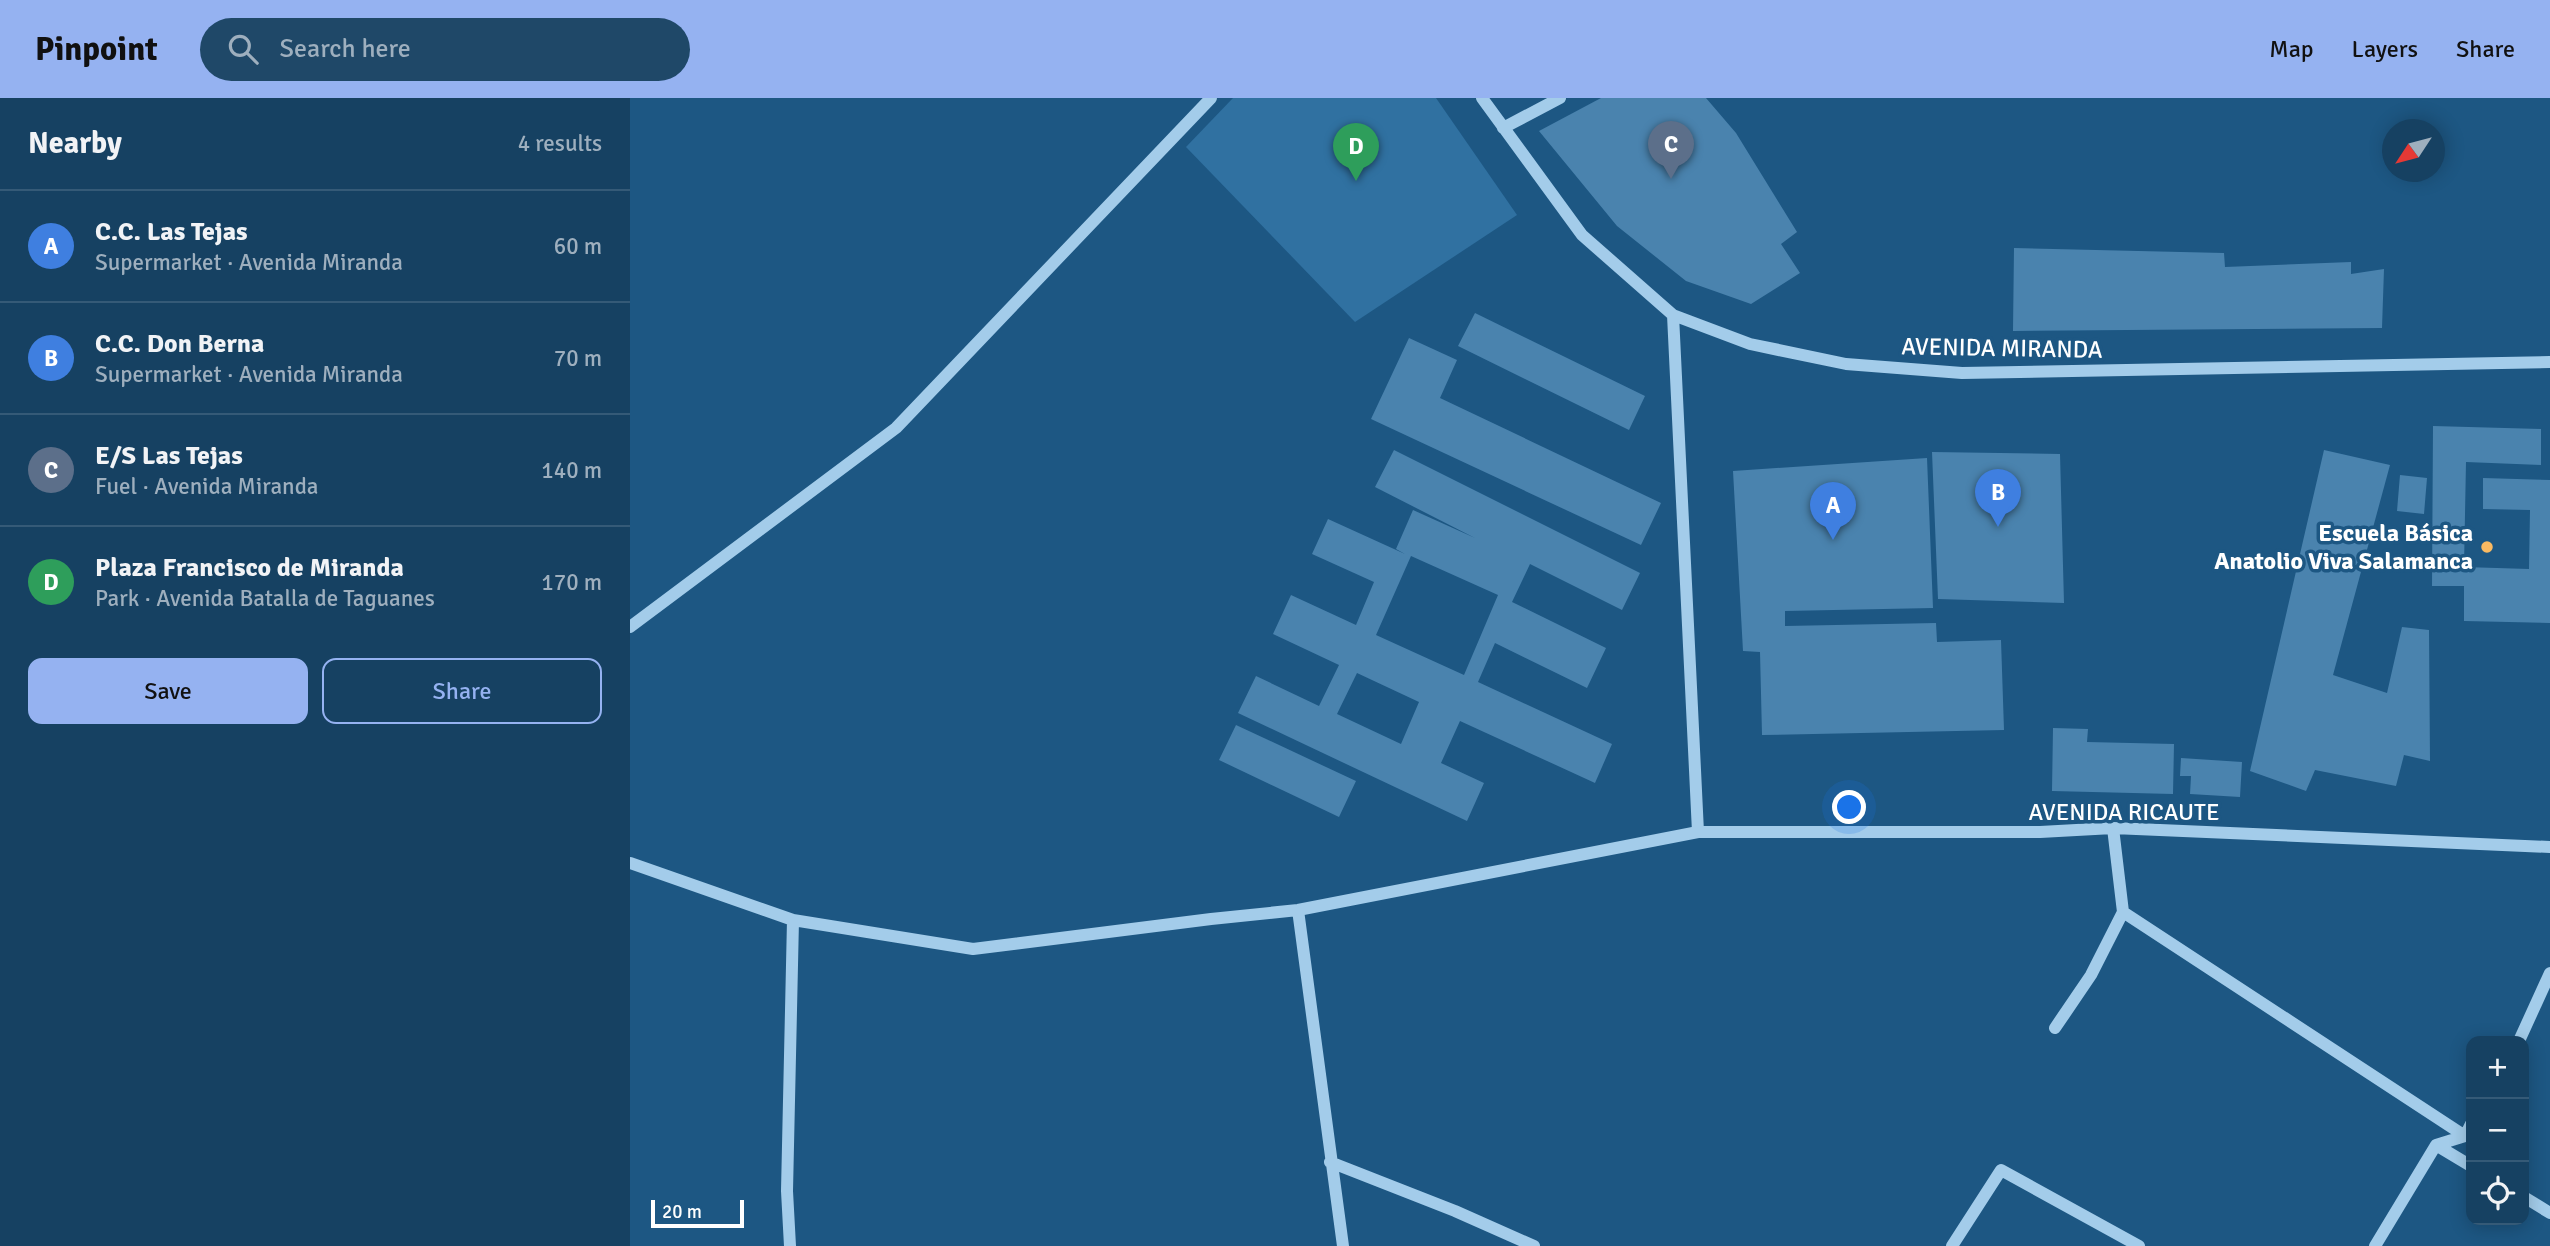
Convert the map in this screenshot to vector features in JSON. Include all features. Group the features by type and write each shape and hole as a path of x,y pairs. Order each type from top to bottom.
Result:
{"street":[{"path":"630,627 897,428 1211,98"},
{"name":"AVENIDA MIRANDA","path":"1482,98 1582,236 1673,315 1750,344 1846,364 1962,373 2550,362"},
{"path":"1503,128 1560,98"},
{"path":"1673,315 1699,832"},
{"path":"2055,1028 2091,975 2123,912 2113,828"},
{"name":"AVENIDA RICAUTE","path":"630,863 793,920 973,949 1210,919 1298,911 1699,832 2039,832 2113,828 2550,847"},
{"path":"1298,911 1343,1246"},
{"path":"2123,912 2466,1129"},
{"path":"790,1246 787,1191 793,920"},
{"path":"2521,1036 2550,973"},
{"path":"2375,1246 2436,1144 2466,1131"},
{"path":"2436,1144 2466,1163"},
{"path":"1330,1162 1455,1211 1534,1246"},
{"path":"1952,1246 2001,1170 2139,1246"},
{"path":"2529,1200 2550,1213"}],"shaded area":[{"path":"1233,98 1436,98 1517,215 1355,322 1186,147"}],"building":[{"path":"1601,98 1706,98 1736,133 1797,232 1781,244 1800,273 1751,304 1686,281 1617,226 1539,131"},
{"path":"2014,248 2224,253 2225,267 2351,262 2351,274 2384,269 2382,328 2013,331"},
{"path":"1475,313 1645,396 1629,430 1458,346"},
{"path":"1409,338 1457,360 1440,398 1661,503 1641,545 1371,419"},
{"name":"Escuela Básica Anatolio Viva Salamanca","path":"2433,426 2541,429 2541,465 2466,462 2464,567 2529,569 2530,510 2483,509 2483,478 2550,480 2550,623 2464,621 2464,586 2432,586"},
{"path":"1394,450 1640,573 1622,610 1530,564 1512,602 1606,648 1587,688 1495,643 1478,682 1612,744 1595,783 1460,721 1441,763 1484,783 1467,821 1238,713 1256,676 1319,706 1339,665 1273,634 1291,595 1356,625 1374,582 1312,554 1328,519 1405,554 1396,549 1413,510 1475,538 1375,487","holes":["1411,556 1498,595 1464,675 1376,635","1357,673 1419,702 1401,744 1337,714"]},
{"path":"2324,450 2390,465 2333,675 2387,693 2402,627 2429,630 2430,761 2404,755 2396,786 2315,770 2306,791 2250,771"},
{"path":"1932,452 2060,454 2064,603 1938,599"},
{"path":"1927,458 1933,608 1785,611 1785,626 1936,623 1937,642 2001,640 2004,730 1762,735 1760,652 1743,651 1733,471"},
{"path":"2400,475 2427,478 2424,514 2397,511"},
{"path":"1236,725 1356,781 1339,817 1219,760"},
{"path":"2053,728 2088,729 2087,742 2174,744 2173,794 2052,791"},
{"path":"2181,758 2242,762 2240,797 2190,794 2191,776 2180,776"}],"place":[{"name":"E/S Las Tejas","path":"1671,179"},
{"name":"Plaza Francisco de Miranda","path":"1356,181"},
{"name":"C.C. Don Berna","path":"1998,527"},
{"name":"C.C. Las Tejas","path":"1833,540"},
{"name":"Escuela Básica Anatolio Viva Salamanca","path":"2487,547"}]}
